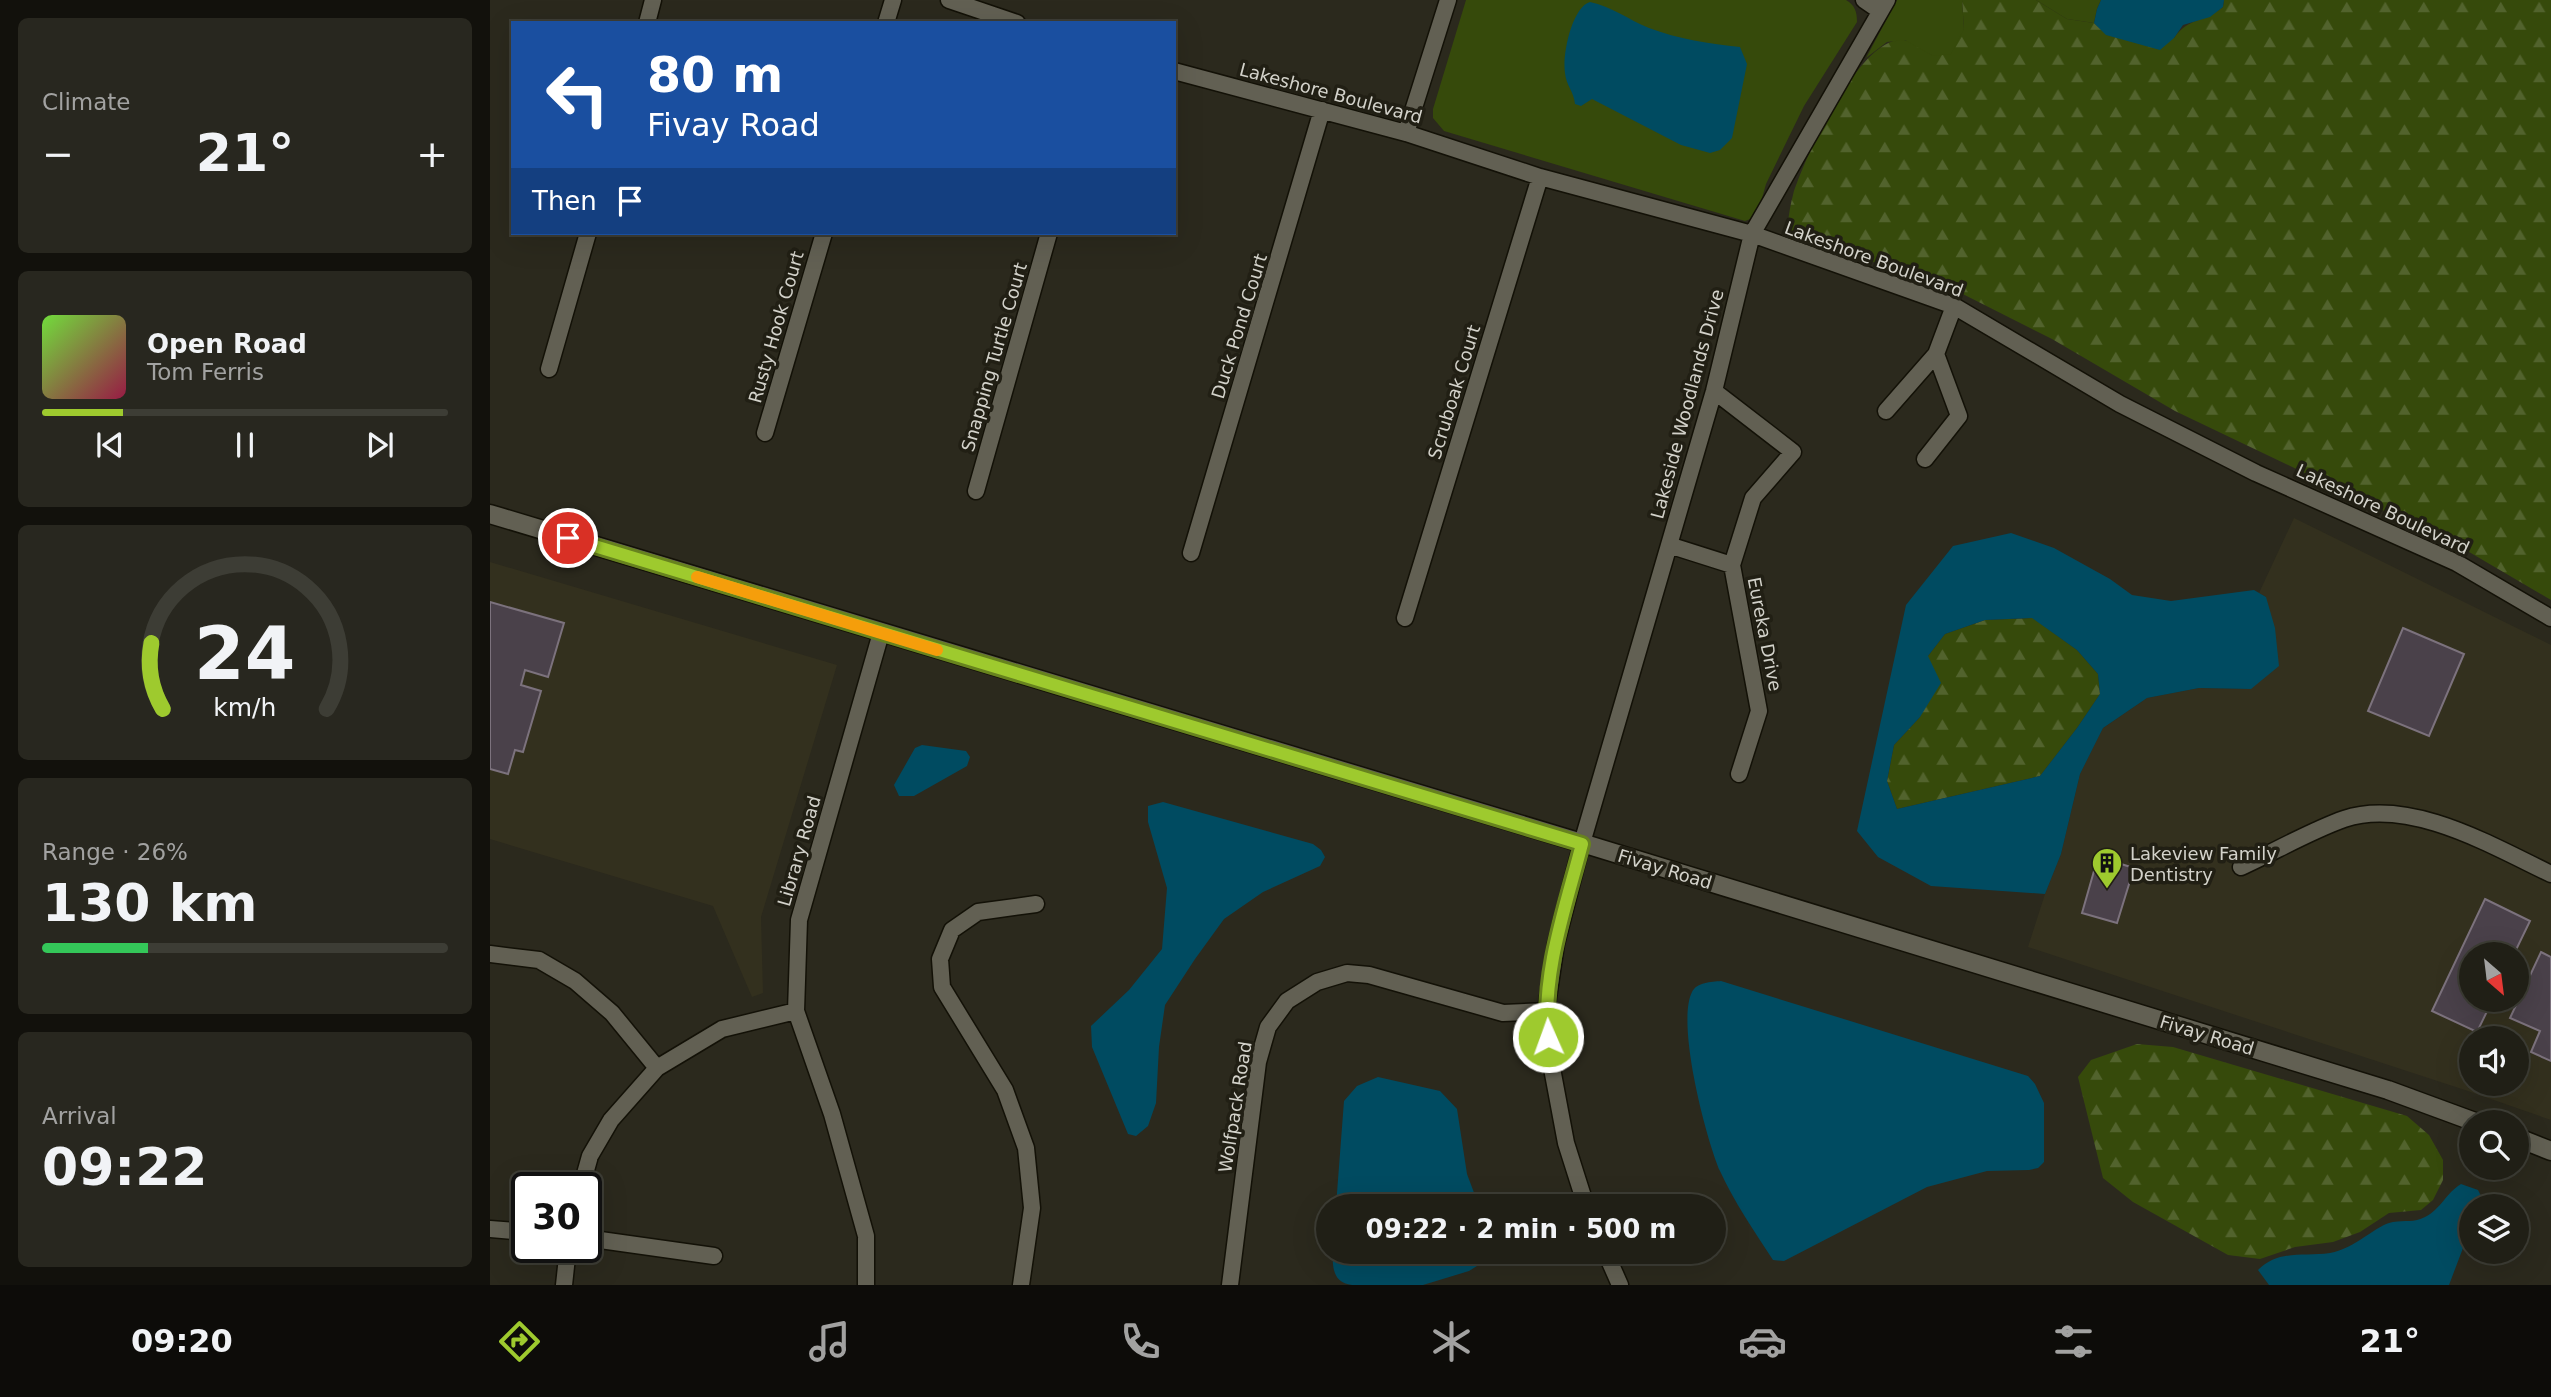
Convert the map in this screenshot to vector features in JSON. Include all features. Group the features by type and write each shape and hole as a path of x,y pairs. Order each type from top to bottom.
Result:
{"street":[{"path":"648,21 653,0"},
{"path":"887,21 893,0"},
{"path":"948,0 1011,21"},
{"path":"1406,133 1448,0"},
{"path":"1864,0 1884,5"},
{"name":"Lakeside Woodlands Drive","path":"1582,1194 1566,1143 1551,1063 1546,1011 1556,944 1582,844 1714,391 1752,234 1884,5"},
{"name":"Lakeshore Boulevard","path":"1176,72 1406,133 1540,177 1752,234 1954,306 2120,404 2256,473 2457,563 2551,618"},
{"name":"Duck Pond Court","path":"1191,553 1322,110"},
{"name":"Scruboak Court","path":"1405,618 1540,177"},
{"path":"549,369 587,235"},
{"name":"Rusty Hook Court","path":"765,433 823,235"},
{"name":"Snapping Turtle Court","path":"976,491 1048,235"},
{"path":"1886,411 1936,354 1954,306"},
{"path":"1925,460 1959,416 1936,354"},
{"path":"1714,391 1793,452 1753,498 1732,565"},
{"name":"Fivay Road","path":"490,514 2388,1090 2459,1116"},
{"name":"Eureka Drive","path":"1669,545 1732,565 1759,711 1739,774"},
{"name":"Library Road","path":"866,1285 866,1236 832,1114 796,1011 799,920 881,633"},
{"path":"2241,867 2345,819 2383,813 2442,824 2551,874"},
{"path":"1021,1285 1032,1208 1026,1148 1005,1090 942,987 940,959 952,930 978,912 1036,904"},
{"path":"490,954 539,960 575,981 612,1013 657,1068"},
{"name":"Wolfpack Road","path":"1230,1285 1258,1062 1268,1027 1287,1001 1317,982 1347,973 1369,975 1503,1013 1546,1011"},
{"path":"586,1172 590,1156 611,1119 657,1068 722,1029 796,1011"},
{"path":"2529,1142 2551,1151"},
{"path":"490,1229 511,1231"},
{"path":"602,1240 714,1256"},
{"path":"564,1285 566,1263"},
{"path":"1611,1264 1620,1285"}],"shaded area":[{"path":"2294,518 2551,645 2551,1120 2529,1112 2529,1110 2482,1096 2529,1096 2529,1026 2459,1026 2459,1088 2028,947 2061,854 2080,774 2103,728 2147,698 2199,688 2251,689 2266,597 2259,593"},
{"path":"490,562 837,665 761,917 763,993 752,997 713,906 490,839"}],"green space":[{"path":"1466,0 1846,0 1855,9 1857,22 1804,106 1766,184 1759,209 1753,218 1745,221 1444,131 1433,118 1433,109"},
{"path":"1897,0 1962,0 1964,29 1951,54 1933,56 1905,40 1887,42 1866,58"},
{"path":"1962,0 2036,0 2067,19 2094,23 2107,35 2174,38 2191,23 2223,7 2224,0 2551,0 2551,600 2464,549 2175,411 2052,339 1937,281 1793,238 1787,227 1799,178 1821,129 1852,77 1870,57 1887,44 1904,40 1932,55 1964,29"},
{"path":"2036,0 2101,0 2094,23 2067,19"},
{"path":"2033,618 2077,650 2098,674 2100,694 2077,728 2040,776 1897,809 1887,781 1894,745 1920,717 1928,656 1945,634 1985,620"},
{"path":"2137,1044 2173,1047 2407,1116 2429,1135 2443,1160 2443,1180 2433,1200 2421,1210 2389,1213 2360,1232 2333,1242 2295,1247 2260,1259 2228,1255 2133,1202 2103,1178 2078,1077 2091,1060"}],"water":[{"path":"2101,0 2224,0 2223,7 2210,17 2183,25 2174,38 2160,50 2106,35 2094,23"},
{"path":"1590,2 1660,32 1740,47 1747,64 1732,138 1720,150 1710,153 1681,145 1592,99 1581,106 1575,104 1566,77 1565,55 1573,22"},
{"path":"2011,533 2054,548 2110,579 2132,595 2171,601 2254,590 2266,597 2275,628 2279,666 2251,689 2199,688 2147,698 2103,728 2080,774 2061,854 2045,894 1931,886 1878,857 1857,831 1906,605 1953,546","holes":["2032,618 2077,650 2098,674 2100,694 2040,776 1897,809 1887,781 1894,745 1920,717 1941,683 1928,656 1945,634 1985,620"]},
{"path":"922,745 966,751 970,757 967,766 914,796 899,796 894,785 915,748"},
{"path":"1163,802 1313,844 1325,857 1320,866 1263,892 1224,919 1195,959 1165,1005 1159,1047 1156,1103 1148,1126 1136,1136 1128,1134 1092,1047 1091,1026 1129,990 1162,949 1167,888 1148,822 1148,806"},
{"path":"1721,981 2028,1076 2044,1103 2044,1162 2038,1168 2029,1170 1987,1171 1927,1187 1784,1261 1773,1260 1720,1171 1707,1134 1695,1081 1688,1029 1688,1008 1692,992 1701,984"},
{"path":"1378,1077 1440,1091 1457,1109 1467,1174 1474,1194 1337,1194 1344,1101 1357,1086"},
{"path":"2461,1184 2478,1190 2480,1194 2459,1194 2459,1259 2449,1285 2269,1285 2258,1270 2266,1263 2283,1256 2339,1251 2387,1224 2421,1219 2431,1214"},
{"path":"1334,1264 1480,1264 1469,1271 1423,1285 1346,1284 1337,1278"}],"building":[{"path":"490,602 564,623 548,677 525,670 521,685 541,691 523,752 515,750 508,774 490,769"},
{"path":"2403,628 2464,654 2429,736 2368,711"},
{"name":"Lakeview Family Dentistry","path":"2098,857 2134,868 2117,923 2082,913"},
{"path":"2485,899 2530,921 2520,942 2465,942"},
{"path":"2541,952 2551,957 2551,1061 2531,1052 2540,1031 2510,1018 2513,1012 2529,1012 2529,978"},
{"path":"2459,954 2459,1012 2487,1012 2480,1026 2464,1026 2432,1011"}],"slow traffic":[{"path":"697,577 937,650"}],"place":[{"name":"Lakeview Family Dentistry","path":"2107,890"}],"route":[{"path":"568,538 1582,844 1556,944 1546,1011 1548,1037"}]}
